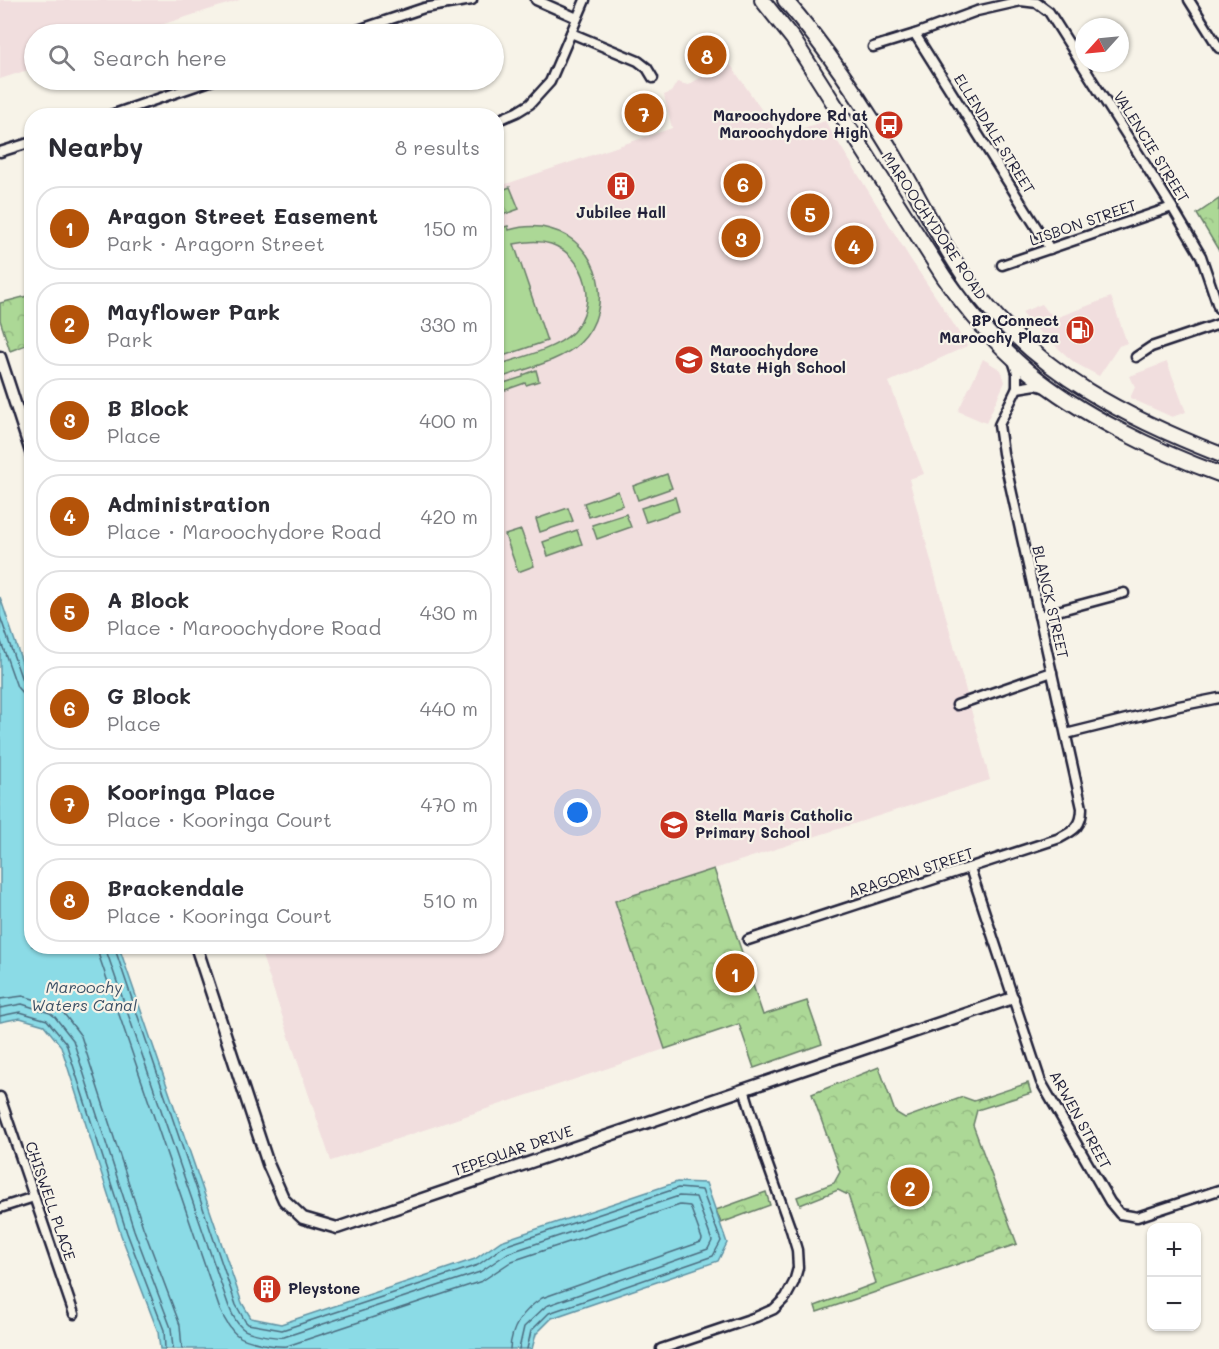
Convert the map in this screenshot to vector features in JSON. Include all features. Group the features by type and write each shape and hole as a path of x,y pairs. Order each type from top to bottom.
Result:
{"main road":[{"name":"MAROOCHYDORE ROAD","path":"762,0 793,39 957,296 1012,357 1074,404 1185,461 1219,474"},
{"name":"MAROOCHYDORE ROAD","path":"785,0 857,97 956,263 997,317 1053,369 1086,391 1169,434 1219,454"}],"street":[{"path":"376,24 424,8 472,0"},
{"path":"536,0 577,18"},
{"path":"504,117 524,108 550,82 585,0"},
{"path":"1189,0 1219,48"},
{"name":"VALENCIE STREET","path":"873,47 977,11 1021,1 1037,3 1049,12 1202,256 1219,309"},
{"path":"571,33 638,62 647,68 653,78"},
{"name":"ELLENDALE STREET","path":"915,34 1050,249"},
{"path":"131,108 184,90"},
{"path":"0,152 24,144"},
{"name":"LISBON STREET","path":"1002,265 1173,207"},
{"path":"1136,357 1151,347 1219,324"},
{"path":"0,357 24,430"},
{"path":"1012,357 1017,374 1017,388 1036,385 1054,391"},
{"name":"BLANCK STREET","path":"1017,388 999,425 1003,453 1082,808 1079,825"},
{"path":"1039,615 1124,593"},
{"path":"957,705 1052,672"},
{"path":"1066,734 1179,706 1219,699"},
{"name":"ARAGORN STREET","path":"748,940 1060,838 1079,825"},
{"name":"ARWEN STREET","path":"970,868 1041,1082 1110,1202 1120,1214 1137,1217 1219,1190"},
{"name":"TEPEQUAR DRIVE","path":"199,954 268,1164 284,1200 303,1218 337,1228 1012,998"},
{"path":"661,1349 774,1309 786,1297 794,1282 798,1268 797,1250 744,1089"},
{"name":"CHISWELL PLACE","path":"0,1097 74,1314"},
{"path":"0,1208 34,1197"}],"shaded area":[{"path":"0,0 240,0 164,24 24,24 24,71 0,79"},
{"path":"728,61 774,128 781,132 792,132 825,121 967,346 889,382 924,474 909,479 990,780 615,901 665,1049 331,1161 261,954 504,954 504,185 672,128 664,95 671,92 677,82 688,85"},
{"name":"BP Connect Maroochy Plaza","path":"1111,297 1127,343 1119,346 1099,376 1075,363 1026,320 1022,312 1042,304 1048,312 1058,317"},
{"path":"983,359 1001,370 1005,382 986,423 958,411"},
{"path":"1167,362 1186,412 1172,417 1130,398 1135,387 1130,376"}],"green space":[{"path":"510,187 519,209 504,214 504,189"},
{"path":"1219,199 1219,251 1197,214"},
{"path":"508,226 509,230 529,227 545,228 567,236 581,247 591,261 600,295 598,312 591,328 580,343 552,360 504,377 504,363 548,348 573,332 586,308 587,295 581,270 563,250 542,242 514,244 547,341 504,356 504,227"},
{"path":"24,297 24,346 10,351 0,320 0,303"},
{"path":"536,370 539,381 504,390 504,383 523,377"},
{"path":"667,474 672,488 638,500 633,486"},
{"path":"618,491 623,505 589,517 584,503"},
{"path":"675,497 679,511 646,522 641,508"},
{"path":"568,508 573,521 540,532 536,519"},
{"path":"626,514 631,527 597,539 592,525"},
{"path":"521,530 534,566 518,572 505,535"},
{"path":"577,530 582,544 548,556 543,542"},
{"path":"714,869 763,1015 807,1001 822,1044 754,1068 739,1024 665,1049 615,901"},
{"path":"879,1067 895,1112 905,1118 963,1097 974,1101 1028,1083 1031,1093 977,1110 973,1125 1017,1244 817,1312 815,1306 876,1283 848,1195 838,1190 800,1205 797,1197 834,1183 840,1172 812,1094"},
{"path":"766,1192 770,1205 721,1223 716,1210"}],"water":[{"name":"Maroochy Waters Canal","path":"0,597 24,668 24,954 121,954 242,1303 251,1318 281,1324 475,1259 501,1241 677,1182 706,1183 727,1243 718,1261 552,1318 536,1334 532,1349 160,1349 158,1332 121,1235 61,1046 44,1025 20,1018 0,1022"}],"place":[{"name":"Brackendale","path":"707,55"},
{"name":"Kooringa Place","path":"644,113"},
{"name":"Maroochydore Rd at Maroochydore High","path":"889,125"},
{"name":"G Block","path":"743,183"},
{"name":"Jubilee Hall","path":"621,186"},
{"name":"A Block","path":"810,213"},
{"name":"B Block","path":"741,238"},
{"name":"Administration","path":"854,245"},
{"name":"BP Connect Maroochy Plaza","path":"1080,330"},
{"name":"Maroochydore State High School","path":"689,360"},
{"name":"Stella Maris Catholic Primary School","path":"674,825"},
{"name":"Aragon Street Easement","path":"735,973"},
{"name":"Mayflower Park","path":"910,1187"},
{"name":"Pleystone","path":"267,1289"}]}
